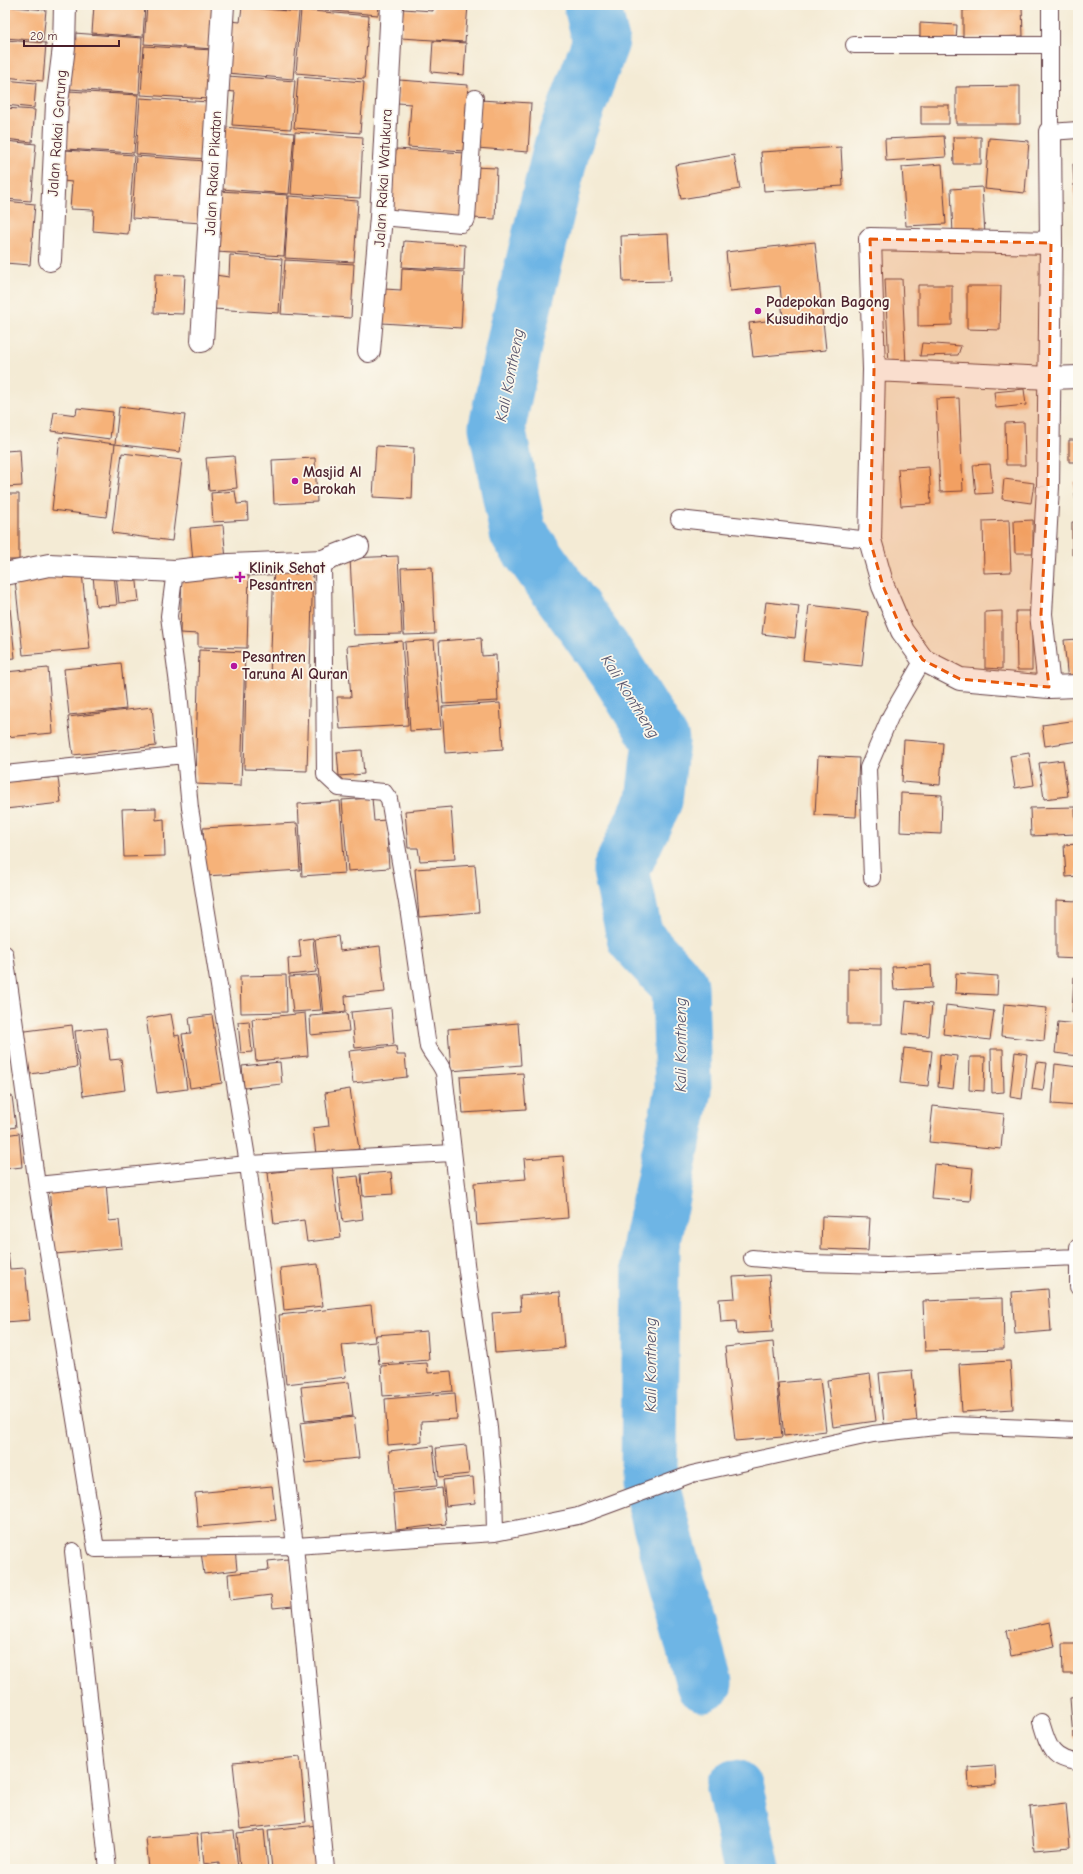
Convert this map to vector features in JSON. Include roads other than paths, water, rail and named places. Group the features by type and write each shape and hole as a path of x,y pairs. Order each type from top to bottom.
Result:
{"street":[{"name":"Jalan Rakai Garung","path":"50,260 57,111 64,47 65,5"},
{"name":"Jalan Rakai Pikatan","path":"202,340 223,5"},
{"name":"Jalan Rakai Watukura","path":"369,351 381,217 392,5"},
{"path":"1049,687 1041,614 1048,487 1051,243 1050,132"},
{"path":"1051,243 870,239 874,370 870,540 883,586 902,631 923,660 960,679 1049,687 1078,686"},
{"path":"874,370 1050,378 1078,377"},
{"path":"5,574 49,565 175,571 229,565 323,561 358,547"}],"lane":[{"path":"1050,5 1050,132 1078,130"},
{"path":"854,45 1050,45"},
{"path":"381,217 461,224 465,222 467,219 475,98"},
{"path":"679,519 870,540"},
{"path":"323,561 326,775 339,788 384,792 389,799 409,914 428,1047 433,1056 441,1063 444,1073 452,1153 489,1428 496,1533"},
{"path":"175,571 169,616 180,692 184,755 190,808 248,1164 295,1546 326,1869"},
{"path":"872,878 868,768 891,715 923,660"},
{"path":"5,774 184,755"},
{"path":"5,954 37,1185 96,1549 295,1546 496,1533 578,1516 692,1474 858,1438 953,1425 1078,1430"},
{"path":"37,1185 248,1164 452,1153"},
{"path":"752,1258 808,1263 887,1265 1078,1252 1078,1287"},
{"path":"72,1551 108,1869"},
{"path":"1041,1722 1048,1744 1055,1755 1067,1761 1078,1762"}],"waterway":[{"name":"Kali Kontheng","path":"592,5 601,41 562,147 518,328 497,427 518,533 616,669 661,741 654,800 621,870 635,938 680,986 683,1090 651,1245 649,1479 704,1683"},
{"name":"Kali Kontheng","path":"735,1788 752,1869"}],"place":[{"name":"Padepokan Bagong Kusudihardjo","path":"758,311"},
{"name":"Masjid Al Barokah","path":"295,481"},
{"name":"Klinik Sehat Pesantren","path":"240,577"},
{"name":"Pesantren Taruna Al Quran","path":"234,666"}]}
